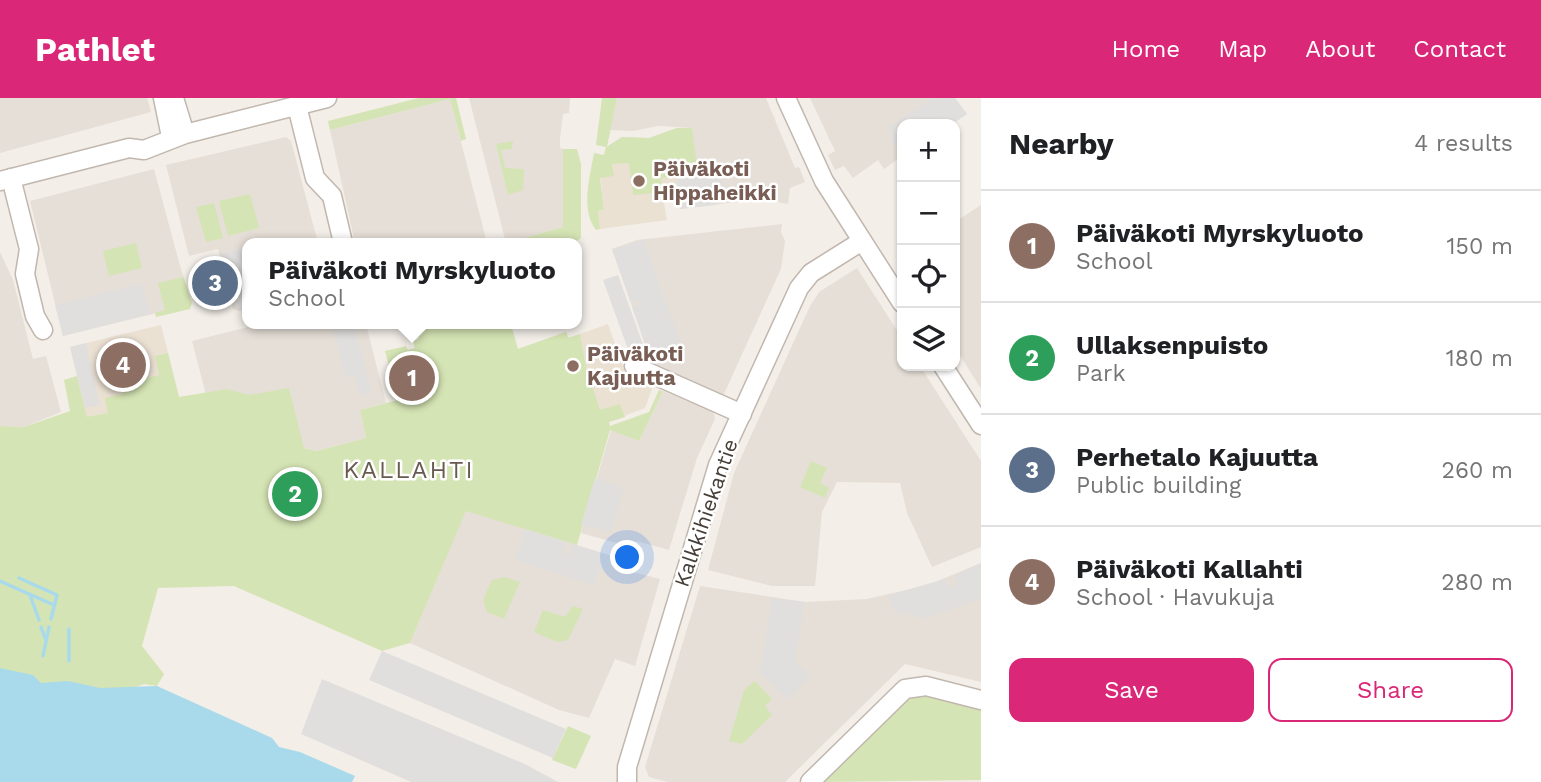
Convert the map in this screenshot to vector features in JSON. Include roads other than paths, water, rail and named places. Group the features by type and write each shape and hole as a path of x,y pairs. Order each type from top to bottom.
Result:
{"street":[{"path":"163,98 178,133"},
{"path":"174,98 178,133"},
{"path":"43,330 35,316 25,274 29,249 5,180 129,148 144,150 178,133 327,98"},
{"path":"786,98 816,166 897,295"},
{"path":"297,106 315,178 332,196 342,238"},
{"name":"Kalkkihiekantie","path":"627,782 627,767 718,466 803,282 862,241"},
{"path":"634,366 742,414"},
{"path":"946,371 981,425"},
{"path":"810,782 905,689 926,687 981,700"}],"water":[{"path":"0,668 33,675 41,683 68,681 100,688 157,686 272,738 279,747 300,752 355,776 352,782 0,782"}],"waterway":[{"path":"19,578 57,595 51,619"},
{"path":"0,581 54,605"},
{"path":"30,595 39,620"},
{"path":"41,627 45,638"},
{"path":"43,656 49,627"},
{"path":"69,629 69,661"}],"place":[{"name":"Päiväkoti Hippaheikki","path":"639,181"},
{"name":"Perhetalo Kajuutta","path":"215,283"},
{"name":"Päiväkoti Kallahti","path":"123,365"},
{"name":"Päiväkoti Kajuutta","path":"573,366"},
{"name":"Päiväkoti Myrskyluoto","path":"412,378"},
{"name":"Ullaksenpuisto","path":"295,494"}],"district":[{"name":"KALLAHTI","path":"409,470"}]}
